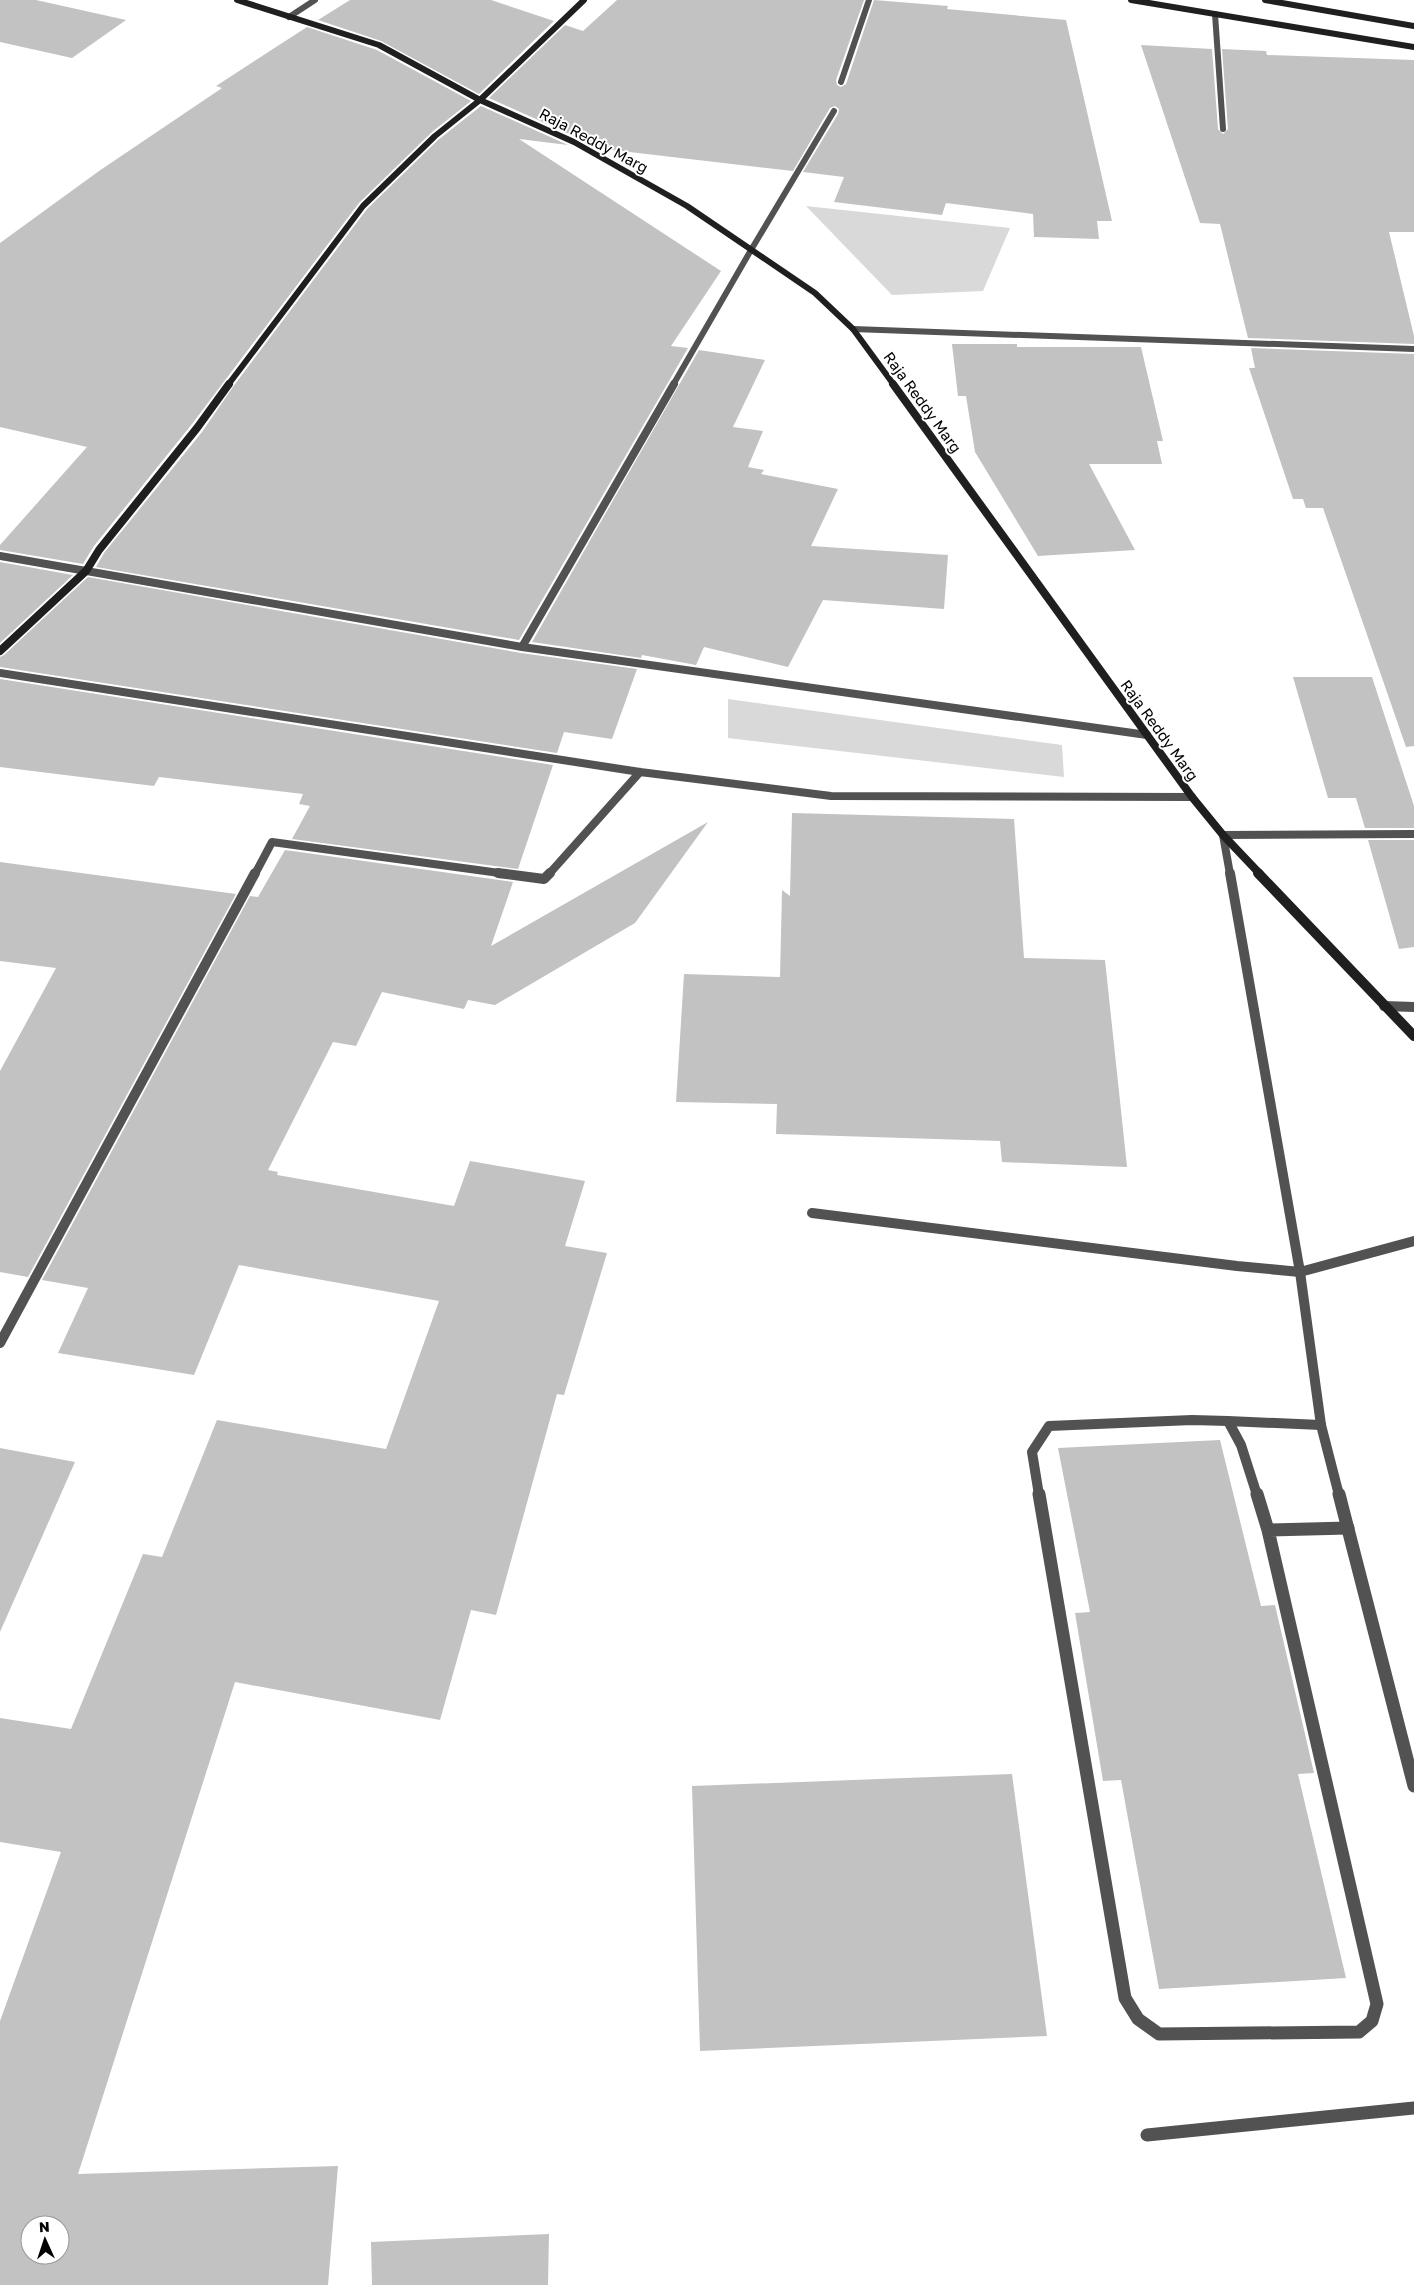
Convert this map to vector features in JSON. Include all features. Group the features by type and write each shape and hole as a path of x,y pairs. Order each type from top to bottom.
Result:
{"street":[{"name":"Raja Reddy Marg","path":"237,0 380,45 480,100 574,142 687,206 815,292 853,329 1192,797 1223,835 1414,1036"},
{"path":"289,17 315,0"},
{"path":"0,651 86,571 99,550 197,428 276,318 364,206 435,136 480,100 584,0"},
{"path":"841,82 868,0"},
{"path":"1131,0 1414,47"},
{"path":"1265,0 1414,26"},
{"path":"1215,14 1223,129"},
{"path":"522,647 751,250 834,111"},
{"path":"853,329 1414,349"},
{"path":"0,556 522,647 1147,735"},
{"path":"0,673 640,772 830,796 1192,797"},
{"path":"0,1343 272,842 544,879 640,772"},
{"path":"1414,834 1223,835 1300,1272 1321,1425 1414,1786"},
{"path":"1384,1006 1414,1007"},
{"path":"812,1213 1217,1264 1300,1272 1414,1241"},
{"path":"1228,1421 1241,1445 1268,1530 1377,2004 1372,2021 1359,2032 1159,2034 1138,2019 1125,1998 1032,1452 1049,1426 1192,1420 1228,1421 1321,1425"},
{"path":"1268,1530 1348,1528"},
{"path":"1147,2135 1414,2108"}],"shaded area":[{"path":"806,206 1010,228 983,291 892,295"},
{"path":"728,699 1062,745 1064,777 728,738"}],"building":[{"path":"0,0 36,0 126,20 72,58 0,42"},
{"path":"350,0 491,0 554,21 479,94 381,41 318,20"},
{"path":"617,0 864,0 836,80 837,85 841,87 846,84 874,0 948,6 947,9 1066,20 1112,221 1097,221 1099,239 1034,237 1033,214 946,203 942,215 834,202 844,177 803,172 838,114 839,109 835,106 830,108 793,171 595,148 576,137 489,98 565,25 583,31"},
{"path":"307,27 377,50 471,101 432,132 359,203 192,424 94,546 83,564 0,550 0,545 87,447 0,427 0,243 99,171 222,88 216,86"},
{"path":"1141,45 1212,49 1218,129 1223,134 1228,129 1222,49 1266,51 1267,55 1414,60 1414,232 1389,232 1414,336 1414,344 1248,338 1220,224 1200,223"},
{"path":"481,106 568,145 519,139 721,271 671,346 688,348 519,640 96,567 104,553 202,432 235,384 367,209 438,140"},
{"path":"952,344 1017,344 1017,347 1141,347 1163,441 1157,441 1162,464 1089,464 1135,550 1038,556 975,452 966,396 958,396"},
{"path":"1251,348 1414,354 1414,746 1406,747 1323,508 1306,508 1303,499 1293,499 1249,368 1255,368"},
{"path":"699,350 765,360 733,427 763,431 748,467 764,470 761,474 838,489 811,546 948,555 944,609 823,600 788,667 704,647 696,665 642,655 641,658 532,642"},
{"path":"0,562 73,575 0,643"},
{"path":"88,577 521,653 637,669 612,739 564,732 557,753 0,667 0,657"},
{"path":"1293,677 1372,677 1414,806 1414,828 1365,828 1356,798 1328,798"},
{"path":"0,679 553,765 518,869 292,839 310,806 299,804 303,794 159,777 154,786 0,767"},
{"path":"792,813 1014,819 1024,958 1105,960 1127,1167 1002,1162 1000,1141 776,1134 777,1104 676,1102 684,974 780,977 782,890 790,896"},
{"path":"708,822 635,923 495,1005 468,1000 464,1009 382,992 356,1046 333,1042 268,1170 278,1172 277,1175 454,1206 470,1161 585,1181 565,1246 607,1253 564,1395 557,1394 496,1615 471,1610 440,1720 235,1682 78,2174 338,2166 328,2285 0,2285 0,2021 61,1852 0,1842 0,1718 71,1729 143,1554 162,1557 217,1420 386,1449 439,1301 239,1265 194,1375 58,1353 88,1288 42,1280 250,896 258,897 285,850 513,882 491,946"},
{"path":"1368,840 1414,840 1414,947 1399,949"},
{"path":"0,862 236,894 28,1277 0,1272 0,1071 56,968 0,961"},
{"path":"1220,1440 1261,1606 1275,1605 1314,1773 1298,1774 1346,1978 1159,1989 1121,1780 1103,1781 1075,1613 1090,1612 1058,1448"},
{"path":"0,1448 75,1462 0,1632"},
{"path":"1012,1774 1047,2036 700,2051 692,1786"},
{"path":"549,2234 548,2285 372,2285 371,2242"}]}
